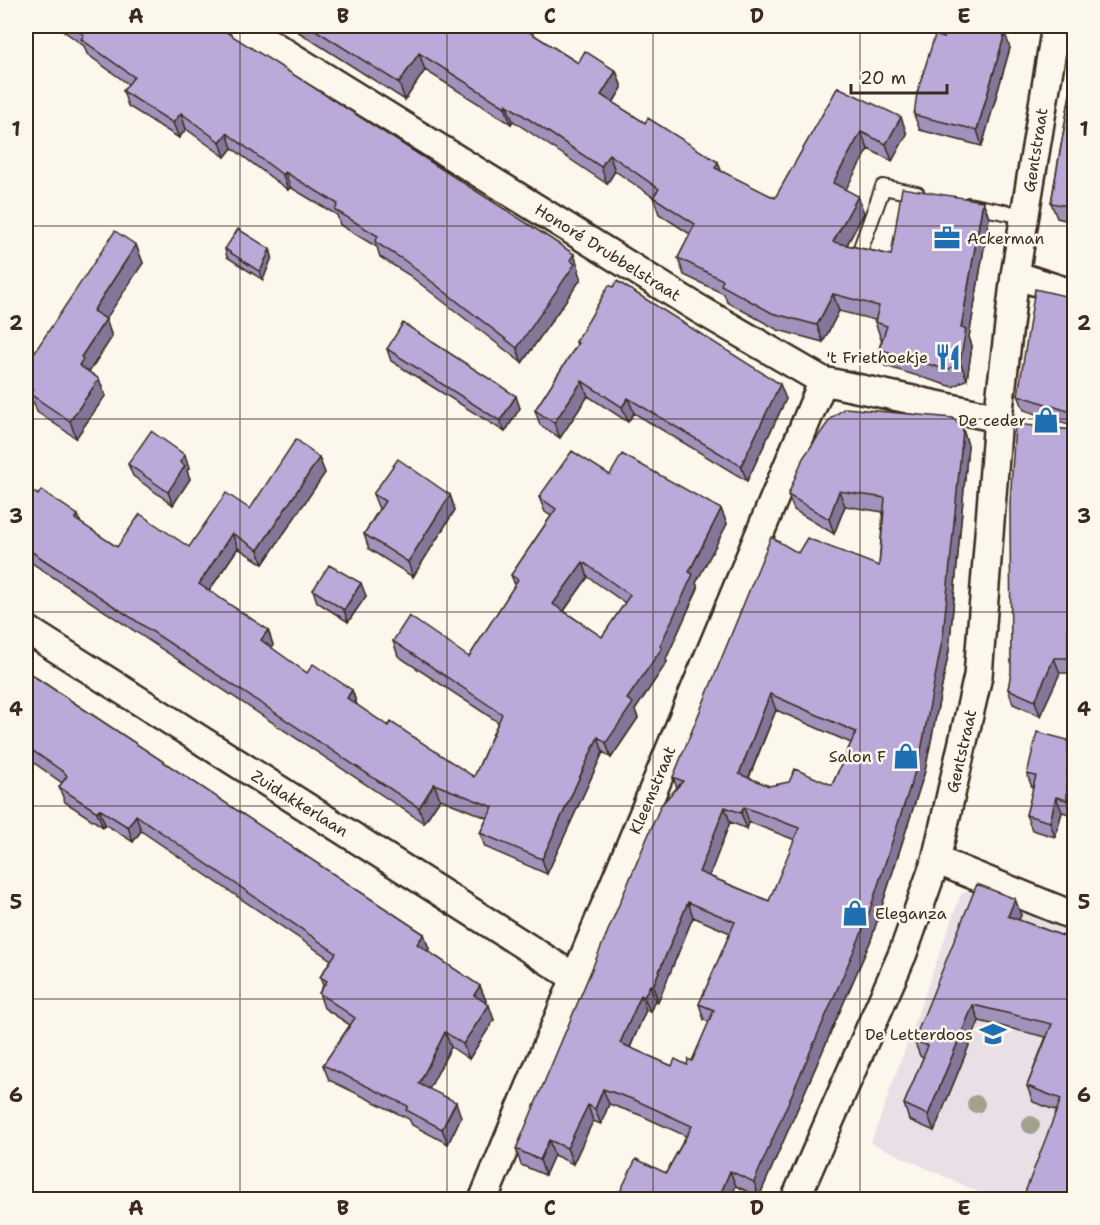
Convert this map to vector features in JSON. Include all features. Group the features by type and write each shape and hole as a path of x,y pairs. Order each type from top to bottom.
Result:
{"street":[{"name":"Honoré Drubbelstraat","path":"242,26 690,303 823,381 998,418"},
{"name":"Gentstraat","path":"795,1200 903,953 936,860 978,676 998,418 1015,275 1056,26"},
{"path":"1015,275 1074,294"},
{"name":"Kleemstraat","path":"483,1200 823,381"},
{"name":"Zuidakkerlaan","path":"26,628 574,977"},
{"path":"936,860 1074,916"}],"lane":[{"path":"858,256 883,187 927,196"},
{"path":"959,203 1024,216"}],"shaded area":[{"name":"De Letterdoos","path":"981,887 1074,925 1074,1199 994,1199 871,1143 961,894"}],"building":[{"path":"71,26 217,26 574,254 570,260 575,264 517,348 404,260 375,242 378,236 335,210 338,204 285,172 283,175 227,133 220,142 181,113 173,123 123,91 134,77 81,39 84,35"},
{"path":"309,26 520,26 578,63 585,51 616,71 601,95 645,123 648,118 718,162 715,168 775,198 838,87 901,117 886,144 861,132 833,183 858,196 833,242 891,255 902,188 983,201 961,328 966,329 960,362 947,370 879,349 887,326 875,322 879,306 833,294 817,325 772,313 721,285 723,280 678,258 695,224 653,197 659,189 609,154 601,167 506,104 505,107 419,53 399,83"},
{"path":"948,26 980,26 1005,33 977,130 914,115 917,93 935,35 944,38"},
{"path":"1074,72 1074,207 1051,203"},
{"path":"238,229 270,249 260,272 225,249"},
{"path":"115,231 136,245 93,311 106,319 81,357 83,359 79,365 99,379 70,421 30,394 33,390 26,385 26,356 30,359"},
{"path":"617,281 780,384 741,466 628,398 622,407 582,381 554,423 535,410 578,343 576,342 609,285 613,287"},
{"path":"1035,289 1074,298 1074,413 1018,395"},
{"path":"403,323 516,396 500,421 387,349"},
{"path":"845,408 953,418 963,430 943,636 920,756 865,925 754,1182 730,1171 718,1200 616,1200 636,1159 666,1173 692,1126 635,1100 603,1089 595,1109 588,1105 567,1148 549,1140 540,1160 516,1149 661,805 683,781 673,777 771,537 798,553 807,538 879,566 885,498 839,491 829,519 788,495 803,458 831,418","holes":["770,694 856,732 832,785 795,769 789,782 769,786 739,774","725,807 741,813 744,807 799,828 769,901 699,872","688,902 735,922 699,1004 714,1010 692,1061 688,1059 687,1065 675,1059 672,1066 620,1043 641,995 644,997 650,985 653,986"]},
{"path":"1015,424 1074,430 1074,578 1068,576 1068,658 1054,658 1035,701 1008,689 1011,672 1010,504"},
{"path":"151,431 185,455 180,462 185,466 168,492 128,464"},
{"path":"296,439 319,458 258,550 232,533 199,584 268,630 261,640 307,673 313,664 352,690 347,698 388,726 391,722 474,777 502,714 393,641 409,616 469,657 518,580 511,575 556,509 539,497 572,451 610,475 622,454 721,509 689,572 693,574 660,646 662,648 627,699 633,703 606,743 598,737 542,859 480,833 493,807 434,784 419,808 26,548 26,487 38,495 41,490 78,515 75,519 117,547 140,514 189,547 226,493 250,509","holes":["583,562 630,595 602,637 553,604"]},
{"path":"398,459 450,495 408,562 364,534 385,501 373,494"},
{"path":"329,565 361,583 344,610 313,590"},
{"path":"26,671 424,934 417,944 480,986 474,995 489,1005 463,1044 445,1032 419,1084 456,1102 442,1129 406,1110 408,1106 323,1065 355,1018 319,993 327,981 320,977 336,953 136,815 128,827 99,809 97,812 59,787 67,776 65,773 26,746"},
{"path":"1037,732 1068,740 1067,800 1056,797 1050,822 1026,815 1036,776 1027,774"},
{"path":"977,884 1015,899 1008,916 1074,940 1074,1200 1022,1200 1061,1099 1027,1086 1052,1024 973,1005 928,1115 904,1104 928,1046 914,1040"}],"place":[{"name":"Ackerman","path":"947,238"},
{"name":"'t Friethoekje","path":"948,357"},
{"name":"De ceder","path":"1046,420"},
{"name":"Salon F","path":"906,756"},
{"name":"Eleganza","path":"855,913"},
{"name":"De Letterdoos","path":"993,1034"}]}
